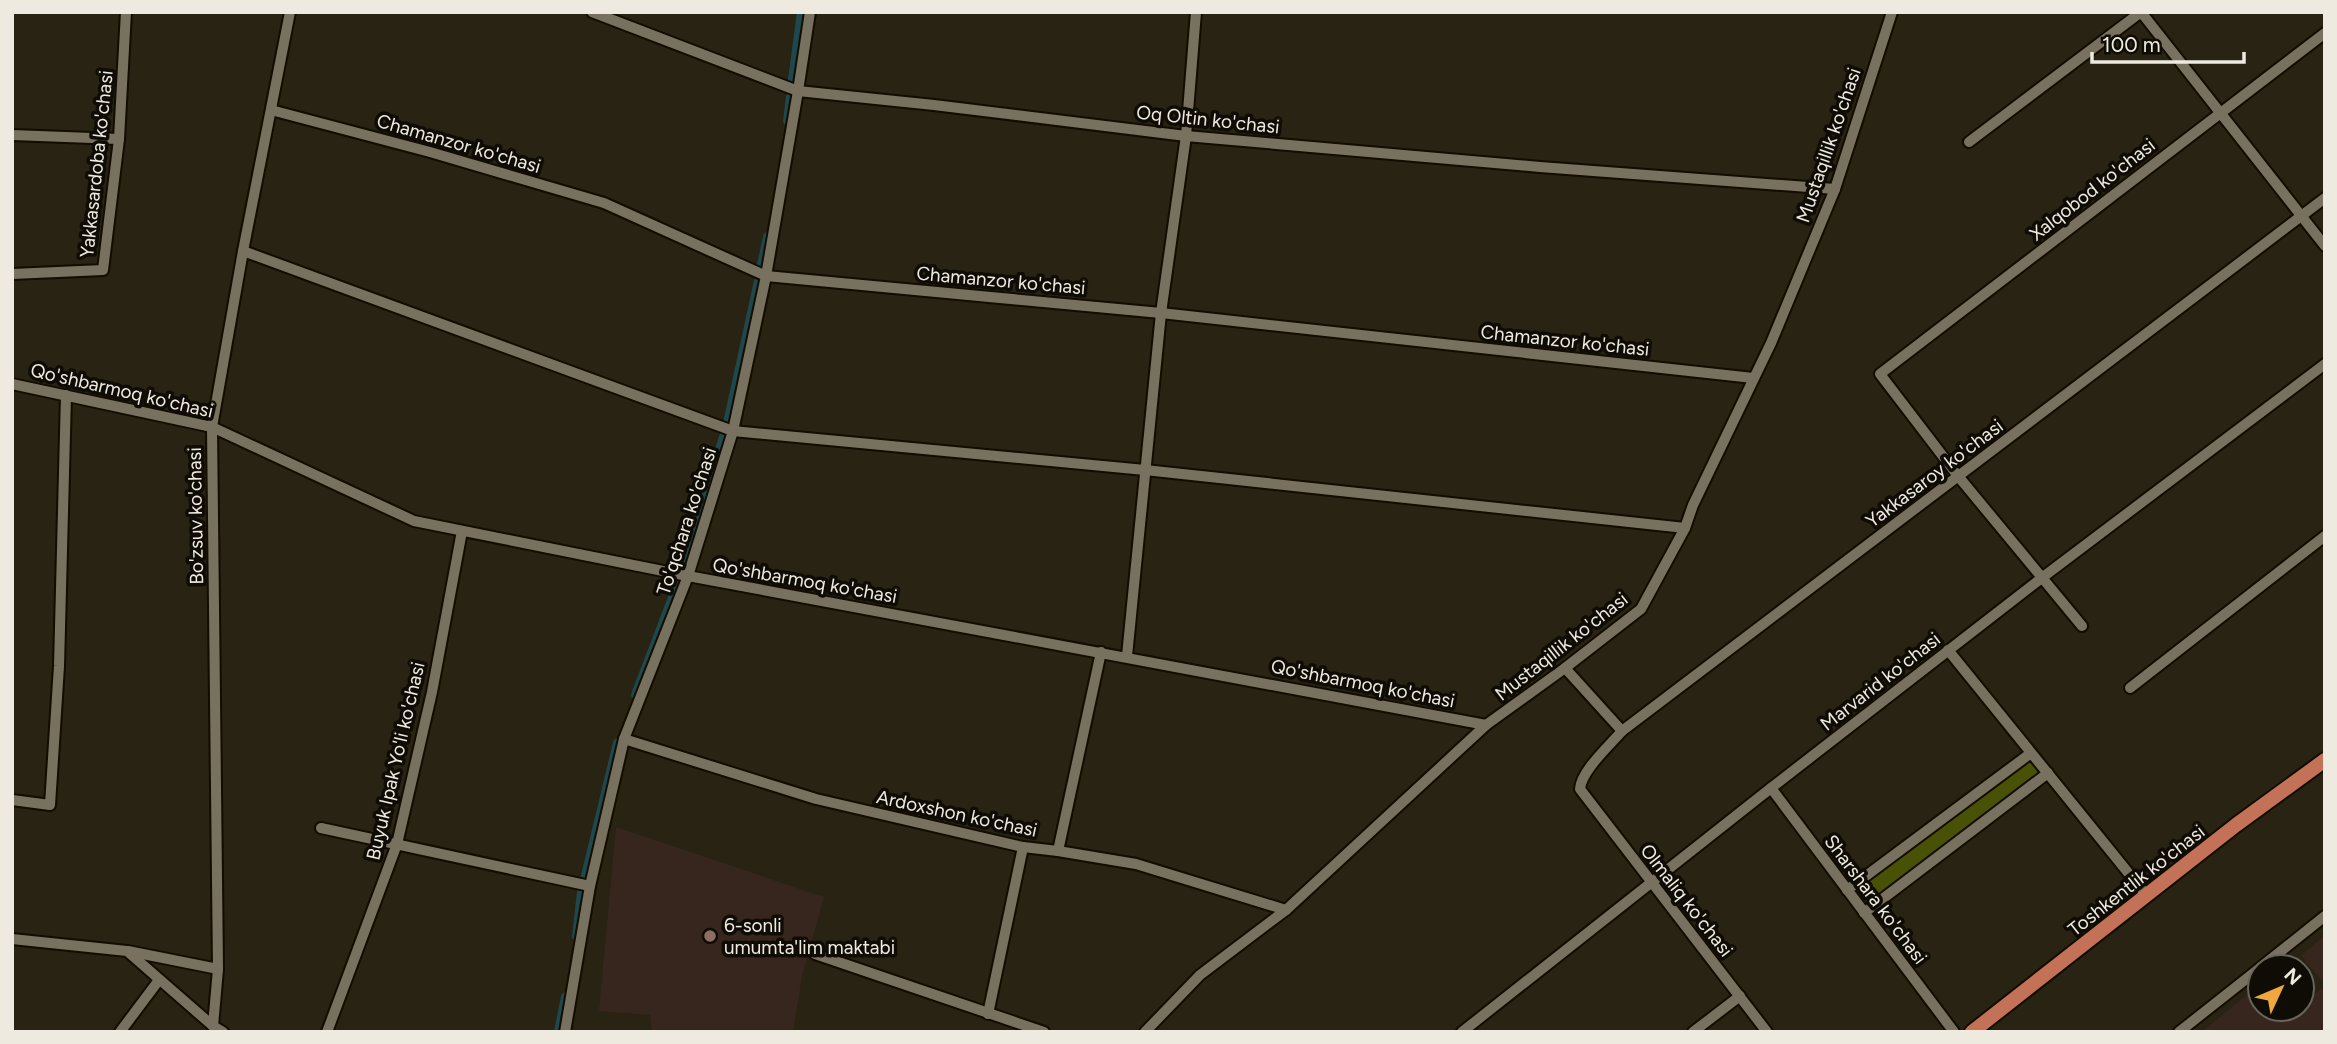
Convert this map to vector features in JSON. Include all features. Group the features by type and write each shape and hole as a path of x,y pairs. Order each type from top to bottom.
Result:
{"main road":[{"name":"Toshkentlik ko'chasi","path":"1972,1032 2236,825 2325,760"}],"street":[{"name":"Yakkasardoba ko'chasi","path":"12,274 103,270 119,139 126,12"},
{"name":"Bo'zsuv ko'chasi","path":"218,1029 212,427 290,12"},
{"name":"Oq Oltin ko'chasi","path":"592,12 799,91 1186,136 1835,189"},
{"name":"To'qchara ko'chasi","path":"565,1032 590,886 624,739 688,576 733,431 766,275 799,91 810,12"},
{"path":"1127,656 1161,313 1186,136 1196,12"},
{"path":"1887,12 1892,13"},
{"path":"1969,142 2141,12 2325,246"},
{"name":"Mustaqillik ko'chasi","path":"1144,1032 1200,975 1286,910 1486,724 1641,609 1685,528 1693,505 1771,343 1835,189 1892,13"},
{"name":"Xalqobod ko'chasi","path":"1958,476 1880,374 2325,33"},
{"name":"Chamanzor ko'chasi","path":"271,110 430,152 604,203 766,275 1161,313 1753,378"},
{"path":"12,135 119,139"},
{"name":"Yakkasaroy ko'chasi","path":"1580,789 1586,774 1622,731 2325,198"},
{"path":"243,251 733,431 1145,470 1685,528"},
{"name":"Marvarid ko'chasi","path":"1462,1032 1948,650 2325,363"},
{"name":"Qo'shbarmoq ko'chasi","path":"12,384 212,427 414,521 688,576 1486,724"},
{"path":"12,800 50,805 59,666 66,395"},
{"path":"1958,476 2082,626"},
{"name":"Buyuk Ipak Yo'li ko'chasi","path":"327,1032 397,844 432,692 461,531"},
{"path":"2130,688 2325,536"},
{"path":"1948,650 2147,896"},
{"path":"1058,851 1101,652"},
{"path":"1565,668 1622,731"},
{"name":"Ardoxshon ko'chasi","path":"624,739 817,799 1023,847 1136,864 1286,910"},
{"path":"1847,890 2031,753"},
{"path":"1864,913 2048,773"},
{"name":"Sharshara ko'chasi","path":"1771,788 1954,1032"},
{"name":"Olmaliq ko'chasi","path":"1580,789 1767,1032"},
{"path":"321,828 590,886"},
{"path":"988,1014 1023,847"},
{"path":"2278,953 2325,916"},
{"path":"12,939 127,951 218,969"},
{"path":"127,951 218,1029"},
{"path":"815,954 1044,1032"},
{"path":"2179,1032 2246,978"},
{"path":"120,1032 159,979"},
{"path":"1693,1032 1740,996"}],"shaded area":[{"name":"6-sonli umumta'lim maktabi","path":"616,827 824,897 802,976 793,1032 652,1032 650,1015 599,1011"},
{"path":"2325,935 2325,984 2316,974 2316,953 2304,953"},
{"path":"2325,986 2325,1032 2202,1032 2246,996 2246,1023 2316,1023 2316,993"}],"green space":[{"path":"2030,761 2040,774 1867,902 1857,889"}],"waterway":[{"path":"793,80 802,12"},
{"path":"788,121 791,97"},
{"path":"762,265 768,237"},
{"path":"727,428 759,281"},
{"path":"684,566 724,437"},
{"path":"636,695 679,582"},
{"path":"586,876 618,743"},
{"path":"577,936 582,892"},
{"path":"559,1032 566,997"}],"place":[{"name":"6-sonli umumta'lim maktabi","path":"710,936"}]}
